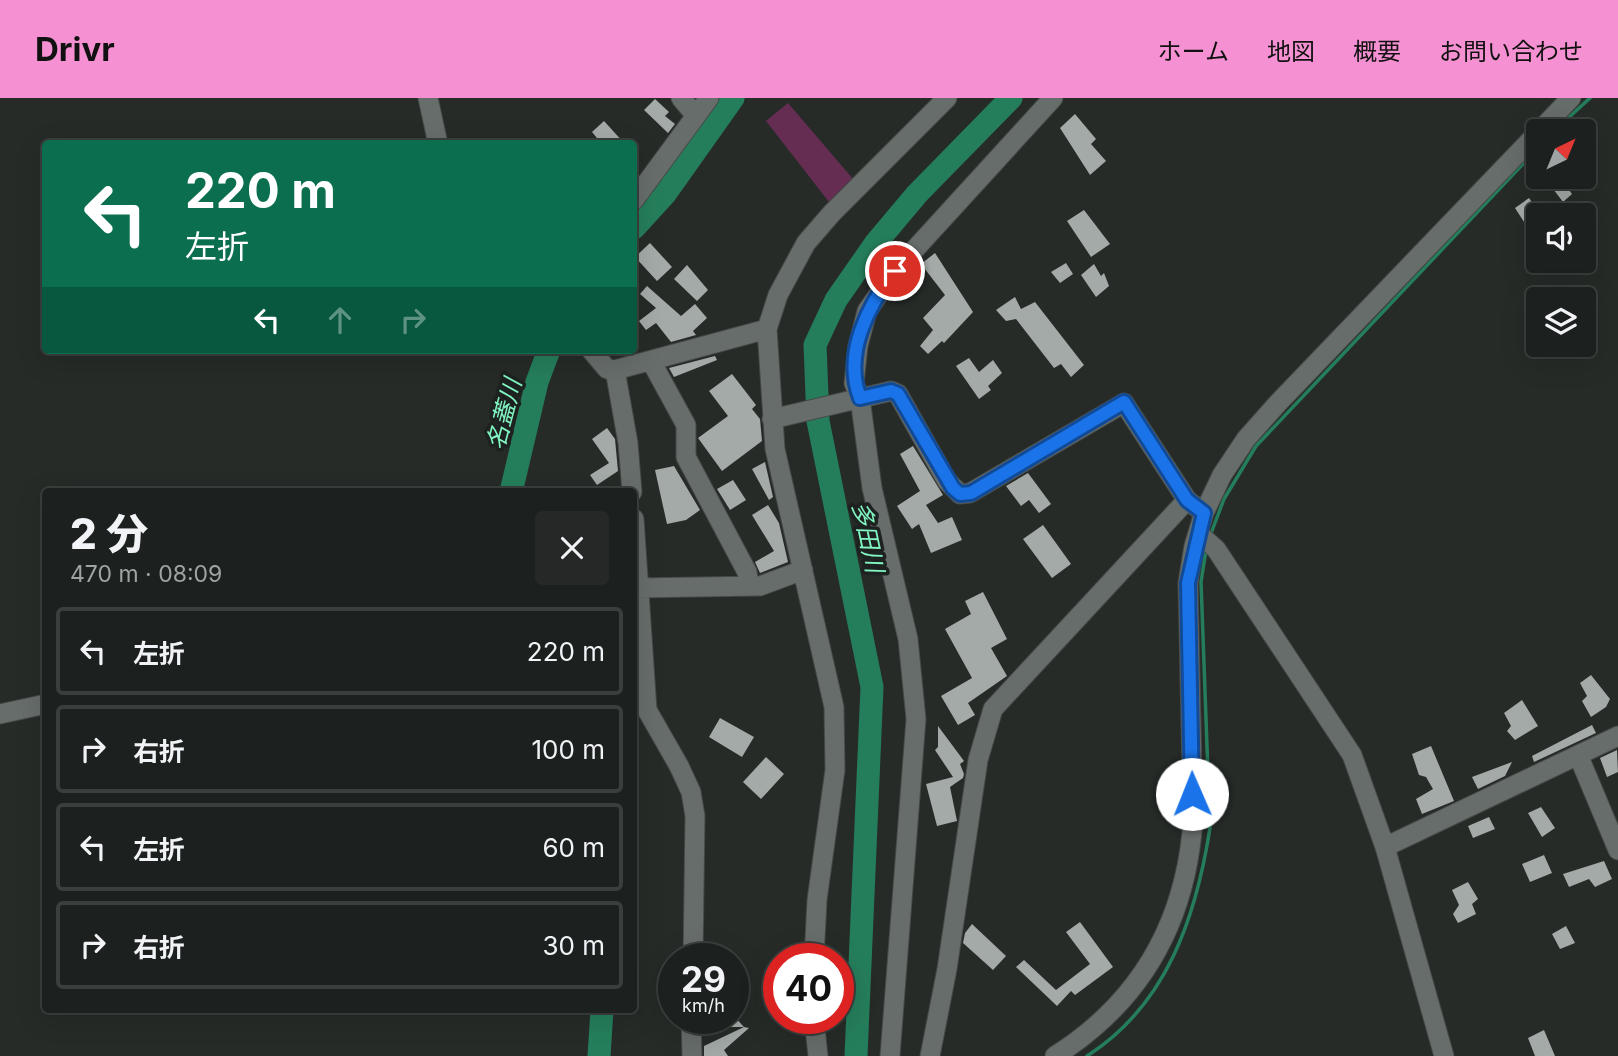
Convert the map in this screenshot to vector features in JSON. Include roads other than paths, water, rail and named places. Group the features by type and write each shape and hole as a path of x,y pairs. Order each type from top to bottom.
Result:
{"street":[{"path":"428,98 437,140"},
{"path":"681,98 696,116"},
{"path":"637,196 709,98"},
{"path":"815,943 817,900 835,770 835,737 828,677 775,449 776,418 766,329 778,295 806,243 832,213 947,98"},
{"path":"890,1056 916,719 908,639 872,488 854,383 858,346 867,311 879,291 1053,98"},
{"path":"1055,1056 1101,1022 1126,995 1159,948 1183,893 1191,859 1193,820 1188,583 1204,538 1204,513 1222,475 1254,430 1571,98"},
{"path":"595,354 607,369 615,370 766,329"},
{"path":"651,361 685,425 686,457 747,572 749,585"},
{"path":"615,370 628,443 632,488"},
{"path":"776,418 891,391 898,394 947,481 960,494 971,493 1124,402 1187,500 1204,513"},
{"path":"930,1056 947,969 978,760 993,709 1187,500"},
{"path":"1204,538 1352,755 1385,847 1442,1050 1423,1056"},
{"path":"637,588 760,586 803,570"},
{"path":"637,608 647,710 687,783 695,816 693,943"},
{"path":"0,714 42,705"},
{"path":"1385,847 1579,757 1618,736"},
{"path":"1579,757 1618,850"},
{"path":"691,1034 692,1056"},
{"path":"816,1034 818,1056"}],"waterway":[{"name":"名蓋川","path":"637,225 665,194 733,98"},
{"name":"多田川","path":"856,1056 872,687 818,421 815,345 836,300 875,244 917,194 1011,98"},
{"path":"1567,119 1590,98"},
{"path":"1210,536 1224,499 1256,446 1526,161"},
{"name":"名蓋川","path":"512,488 537,382 548,354"},
{"path":"1087,1056 1115,1035 1138,1011 1157,985 1186,926 1204,861 1210,828 1201,582 1206,550"},
{"name":"名蓋川","path":"599,1056 602,1013"}]}
